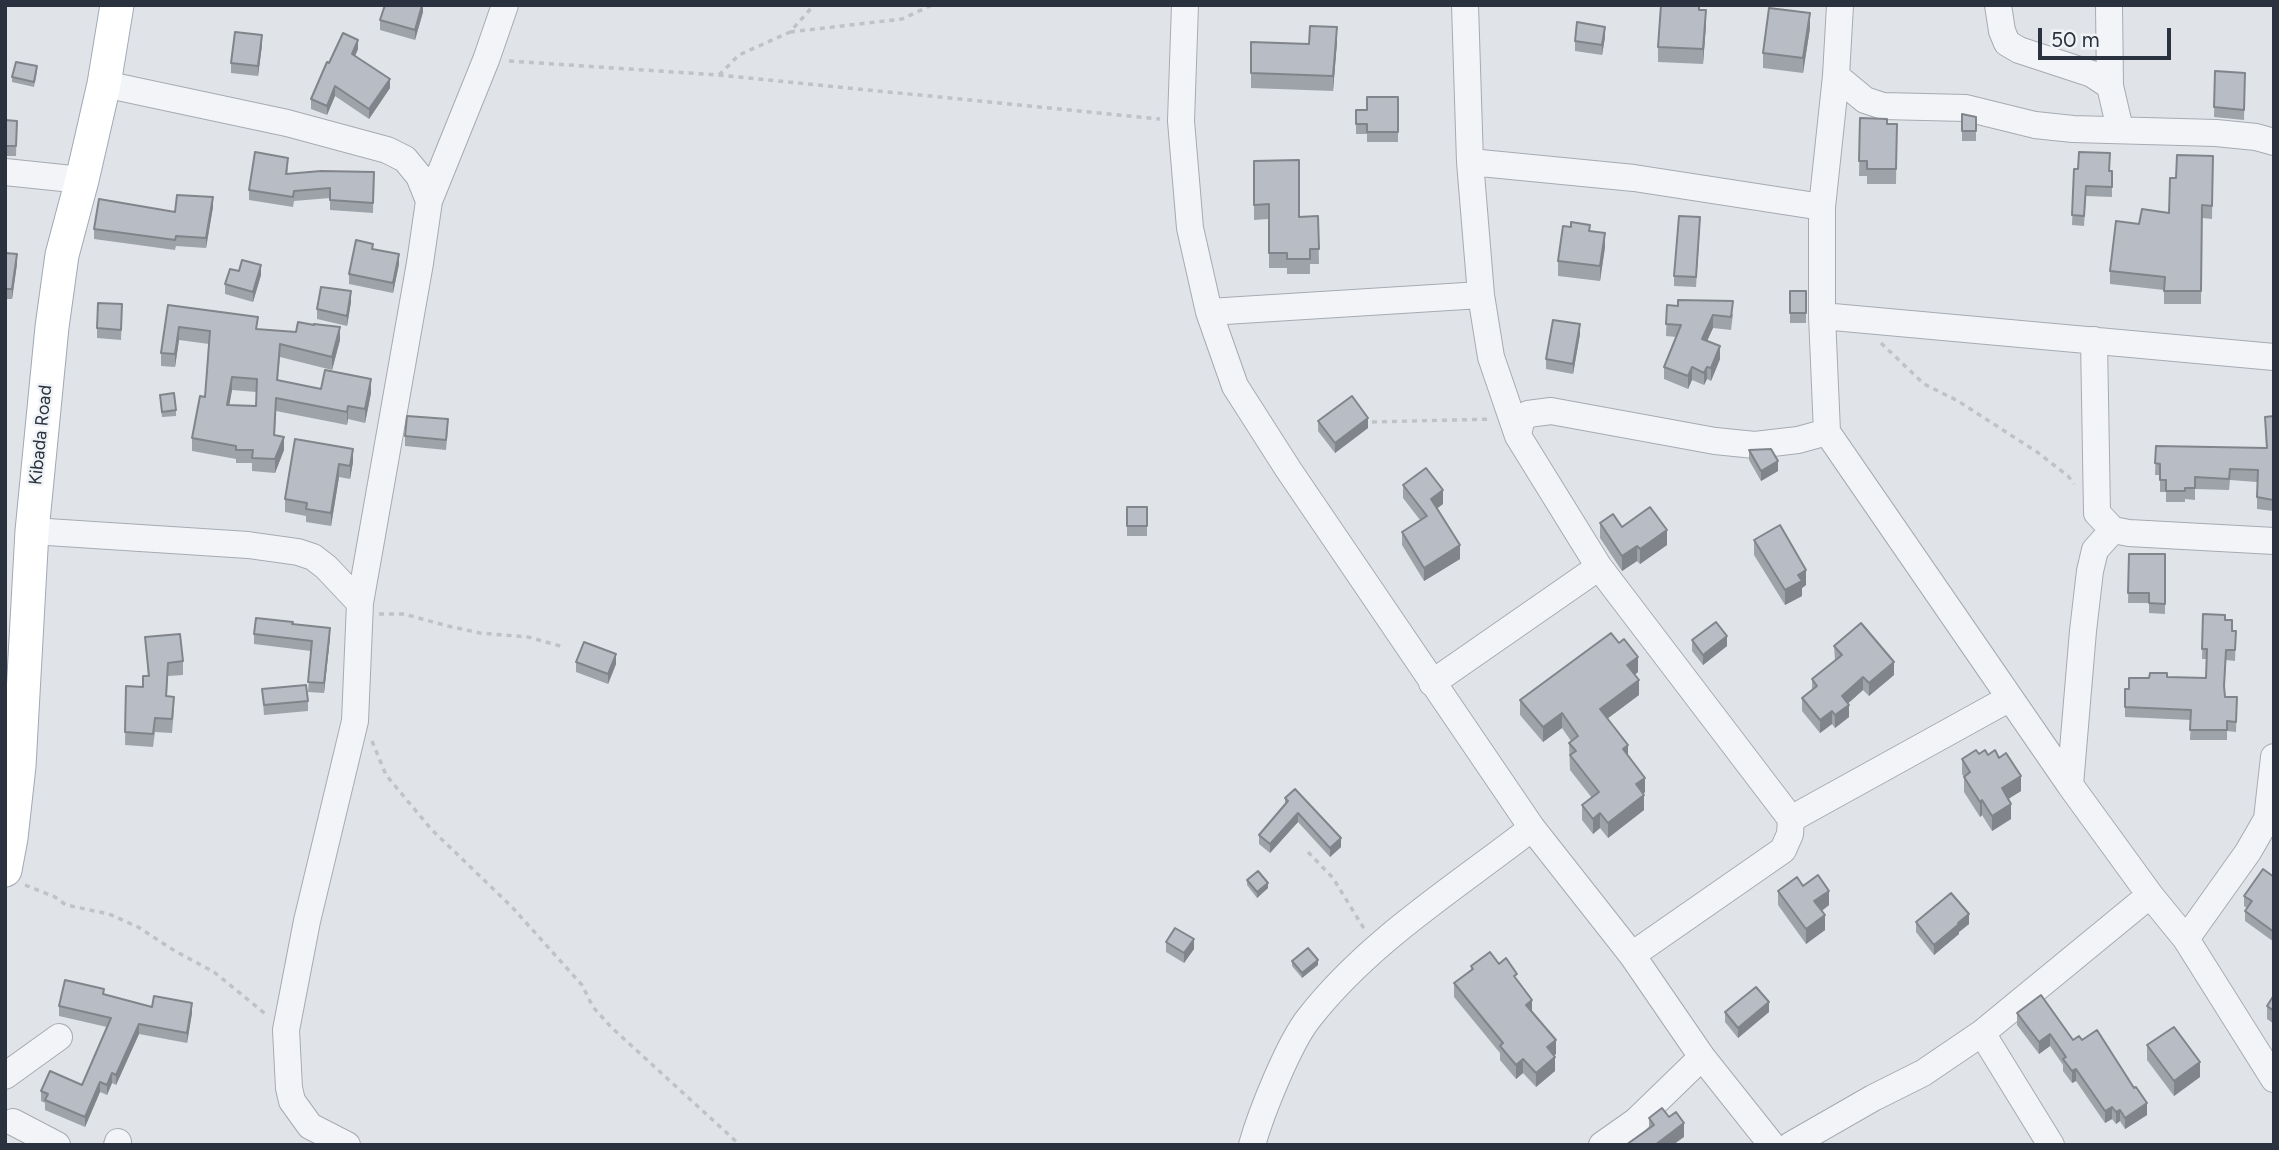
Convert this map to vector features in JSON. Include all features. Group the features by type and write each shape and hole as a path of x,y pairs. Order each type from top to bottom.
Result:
{"main road":[{"name":"Kibada Road","path":"5,869 19,766 32,531 51,327 62,254 104,84 117,5"}],"street":[{"path":"347,1145 310,1126 292,1101 286,1030 307,921 355,721 360,609 429,201 486,60 505,5"},
{"path":"1185,5 1181,121 1190,228 1209,312 1235,386 1287,469 1532,828 1632,956 1702,1057 1772,1145"},
{"path":"1465,5 1470,162 1481,295 1491,357 1515,427 1599,567 1791,818 1790,834 1783,850 1632,956"},
{"path":"1998,5 2007,43 2019,50 2092,74 2110,86"},
{"path":"2109,5 2110,86 2120,129"},
{"path":"1837,6 1836,76 1822,207 1822,316 1827,432 2070,785 2150,895 2186,939 2274,1079"},
{"path":"1836,76 1865,100 1883,106 1966,108 2035,125 2073,129 2216,133 2256,137 2274,142"},
{"path":"104,84 287,123 387,150 405,159 419,176 429,201"},
{"path":"1470,162 1634,178 1822,207"},
{"path":"5,172 82,180"},
{"path":"1209,312 1481,295"},
{"path":"1822,316 2274,356"},
{"path":"2070,785 2090,571 2105,522 2094,340"},
{"path":"1515,427 1528,414 1551,411 1715,441 1755,444 1798,440 1827,432"},
{"path":"2105,522 2274,541"},
{"path":"32,531 235,544 298,552 313,557 326,567 360,609"},
{"path":"1432,683 1599,567"},
{"path":"1791,818 2010,698"},
{"path":"2186,939 2248,852 2267,819 2274,757"},
{"path":"1252,1145 1288,1055 1307,1020 1376,949 1532,828"},
{"path":"1791,1145 1923,1073 1982,1033 2150,895"},
{"path":"1982,1033 2051,1145"},
{"path":"5,1076 60,1037"},
{"path":"1602,1145 1636,1121 1702,1057"},
{"path":"5,1095 8,1136 57,1145"}],"path":[{"path":"790,32 814,5"},
{"path":"718,75 738,55 790,32 902,19 932,5"},
{"path":"486,60 718,75 1181,121"},
{"path":"1856,318 1924,384 1958,401 2037,452 2068,476 2105,522"},
{"path":"1372,422 1515,427"},
{"path":"360,609 404,614 480,633 528,637 564,647"},
{"path":"355,721 372,741 386,775 431,829 512,907 582,985 593,1007 611,1027 740,1145"},
{"path":"1308,852 1333,878 1376,949"},
{"path":"5,869 25,885 55,897 66,905 109,914 138,927 214,972 286,1030"}],"building":[{"path":"385,5 422,5 415,30 380,20"},
{"path":"1661,5 1699,5 1699,10 1706,10 1703,49 1658,47"},
{"path":"1769,8 1810,13 1803,58 1763,53"},
{"path":"1577,22 1605,27 1602,45 1575,41"},
{"path":"1310,26 1337,27 1333,76 1251,73 1251,42 1309,44"},
{"path":"235,32 262,35 258,66 231,63"},
{"path":"343,33 358,40 352,54 390,79 369,109 335,86 327,106 311,99"},
{"path":"16,62 37,66 34,82 12,77"},
{"path":"2215,71 2245,73 2244,110 2214,107"},
{"path":"1367,97 1398,97 1398,132 1367,132 1367,124 1356,124 1356,110 1367,110"},
{"path":"1962,114 1976,117 1976,131 1962,131"},
{"path":"1860,118 1887,119 1887,124 1897,124 1896,169 1867,169 1867,161 1859,161"},
{"path":"5,120 17,121 16,146 5,146"},
{"path":"255,152 288,158 286,174 321,171 374,172 373,203 330,200 330,188 294,191 293,197 249,190"},
{"path":"2079,152 2110,153 2109,171 2112,171 2112,187 2086,186 2084,216 2072,215 2074,169 2078,169"},
{"path":"2177,155 2213,156 2212,206 2202,205 2201,291 2164,291 2165,277 2110,271 2116,221 2139,224 2142,209 2169,213 2170,178 2176,178"},
{"path":"1299,160 1299,217 1318,216 1319,249 1310,249 1310,259 1287,259 1287,253 1269,253 1269,204 1254,205 1254,161"},
{"path":"177,195 213,197 206,238 176,236 175,240 94,229 99,199 175,212"},
{"path":"1679,216 1700,217 1696,277 1674,276"},
{"path":"1571,222 1590,225 1589,231 1605,233 1600,266 1558,261 1563,226 1571,227"},
{"path":"356,240 373,244 372,249 399,254 393,283 349,274"},
{"path":"5,253 17,254 12,289 5,289"},
{"path":"242,260 261,265 253,292 225,284 230,269 239,271"},
{"path":"321,287 351,291 347,316 317,309"},
{"path":"1790,291 1806,291 1806,313 1790,313"},
{"path":"1678,300 1733,301 1731,317 1713,315 1702,339 1720,346 1711,368 1707,367 1704,373 1692,367 1688,376 1664,367 1681,325 1666,324 1667,305 1678,306"},
{"path":"98,303 122,304 121,330 97,328"},
{"path":"168,305 258,317 256,329 296,332 298,322 340,327 332,357 280,344 277,380 321,389 325,370 371,379 365,409 348,406 347,412 276,398 274,435 284,437 275,459 252,458 253,450 236,450 236,446 192,438 200,396 205,397 210,331 179,327 175,354 161,353","holes":["232,377 257,379 256,406 227,405"]},
{"path":"1553,320 1580,324 1573,364 1546,359"},
{"path":"174,393 176,410 162,412 160,395"},
{"path":"1352,396 1368,418 1335,443 1318,421"},
{"path":"407,416 448,419 446,440 405,436"},
{"path":"2274,416 2273,500 2257,497 2258,470 2230,469 2229,479 2195,477 2195,488 2166,491 2166,480 2160,480 2160,464 2155,463 2156,446 2267,448 2265,417"},
{"path":"295,439 353,449 350,466 339,464 331,513 306,509 307,503 285,499"},
{"path":"1771,449 1778,461 1761,471 1749,450"},
{"path":"1426,468 1443,490 1431,499 1460,545 1424,568 1402,532 1427,516 1403,485"},
{"path":"1127,507 1147,507 1147,526 1127,526"},
{"path":"1650,507 1667,530 1640,549 1637,546 1622,556 1600,523 1613,514 1622,527"},
{"path":"1780,525 1806,570 1798,575 1802,581 1785,590 1754,540"},
{"path":"2129,554 2165,554 2165,604 2149,603 2149,593 2128,593"},
{"path":"2203,614 2225,615 2225,620 2232,620 2232,631 2236,631 2235,650 2226,650 2224,686 2225,697 2237,697 2236,722 2227,721 2227,730 2190,730 2191,710 2125,707 2125,689 2129,689 2129,678 2149,678 2150,673 2167,673 2167,677 2206,678 2207,649 2202,649"},
{"path":"256,618 330,628 324,683 308,682 312,641 254,634"},
{"path":"1716,622 1727,636 1703,655 1692,640"},
{"path":"1861,623 1894,662 1869,683 1863,677 1842,696 1849,705 1835,715 1832,711 1820,720 1802,698 1817,686 1812,679 1842,655 1834,646"},
{"path":"1611,633 1619,643 1624,639 1638,657 1627,665 1639,680 1600,709 1628,745 1623,749 1645,778 1636,784 1644,795 1608,823 1600,813 1593,819 1582,805 1599,792 1570,755 1576,751 1569,743 1578,736 1562,713 1543,727 1520,700"},
{"path":"180,634 183,661 168,663 166,696 174,697 172,719 155,718 153,734 125,732 126,686 143,687 143,676 149,676 145,637"},
{"path":"584,642 616,654 608,674 576,662"},
{"path":"306,685 308,701 264,705 262,689"},
{"path":"1976,750 1979,754 1985,750 1988,755 1995,750 1999,758 2006,753 2021,776 2002,788 2011,804 1992,816 1964,777 1970,772 1962,759"},
{"path":"1295,789 1341,838 1330,848 1298,813 1270,844 1259,835 1288,801 1285,798"},
{"path":"2263,869 2274,877 2274,932 2245,911 2252,901 2244,896"},
{"path":"1258,871 1268,883 1257,892 1247,880"},
{"path":"1818,875 1829,891 1814,901 1825,915 1806,929 1778,891 1797,877 1803,886"},
{"path":"1951,893 1969,914 1934,945 1916,922"},
{"path":"1175,928 1194,939 1184,953 1166,942"},
{"path":"1308,948 1318,960 1302,973 1292,961"},
{"path":"1490,952 1499,964 1506,958 1517,974 1514,976 1532,1000 1526,1005 1556,1040 1547,1047 1555,1057 1536,1073 1523,1059 1516,1065 1500,1046 1503,1043 1454,983"},
{"path":"65,980 104,989 103,994 152,1007 154,996 192,1003 187,1033 139,1024 116,1075 112,1073 107,1085 100,1082 85,1117 45,1100 48,1094 41,1091 50,1071 82,1085 111,1018 59,1006"},
{"path":"1756,987 1769,1002 1738,1028 1725,1012"},
{"path":"2041,995 2073,1040 2079,1036 2082,1040 2097,1030 2134,1088 2136,1087 2147,1103 2125,1118 2120,1110 2116,1112 2112,1107 2105,1111 2076,1069 2072,1071 2063,1059 2066,1057 2050,1034 2039,1042 2017,1013"},
{"path":"2274,995 2274,1011 2267,1006"},
{"path":"2174,1027 2200,1062 2174,1081 2147,1045"},
{"path":"1662,1108 1669,1117 1676,1112 1684,1123 1655,1145 1626,1145 1654,1125 1649,1118"}]}
